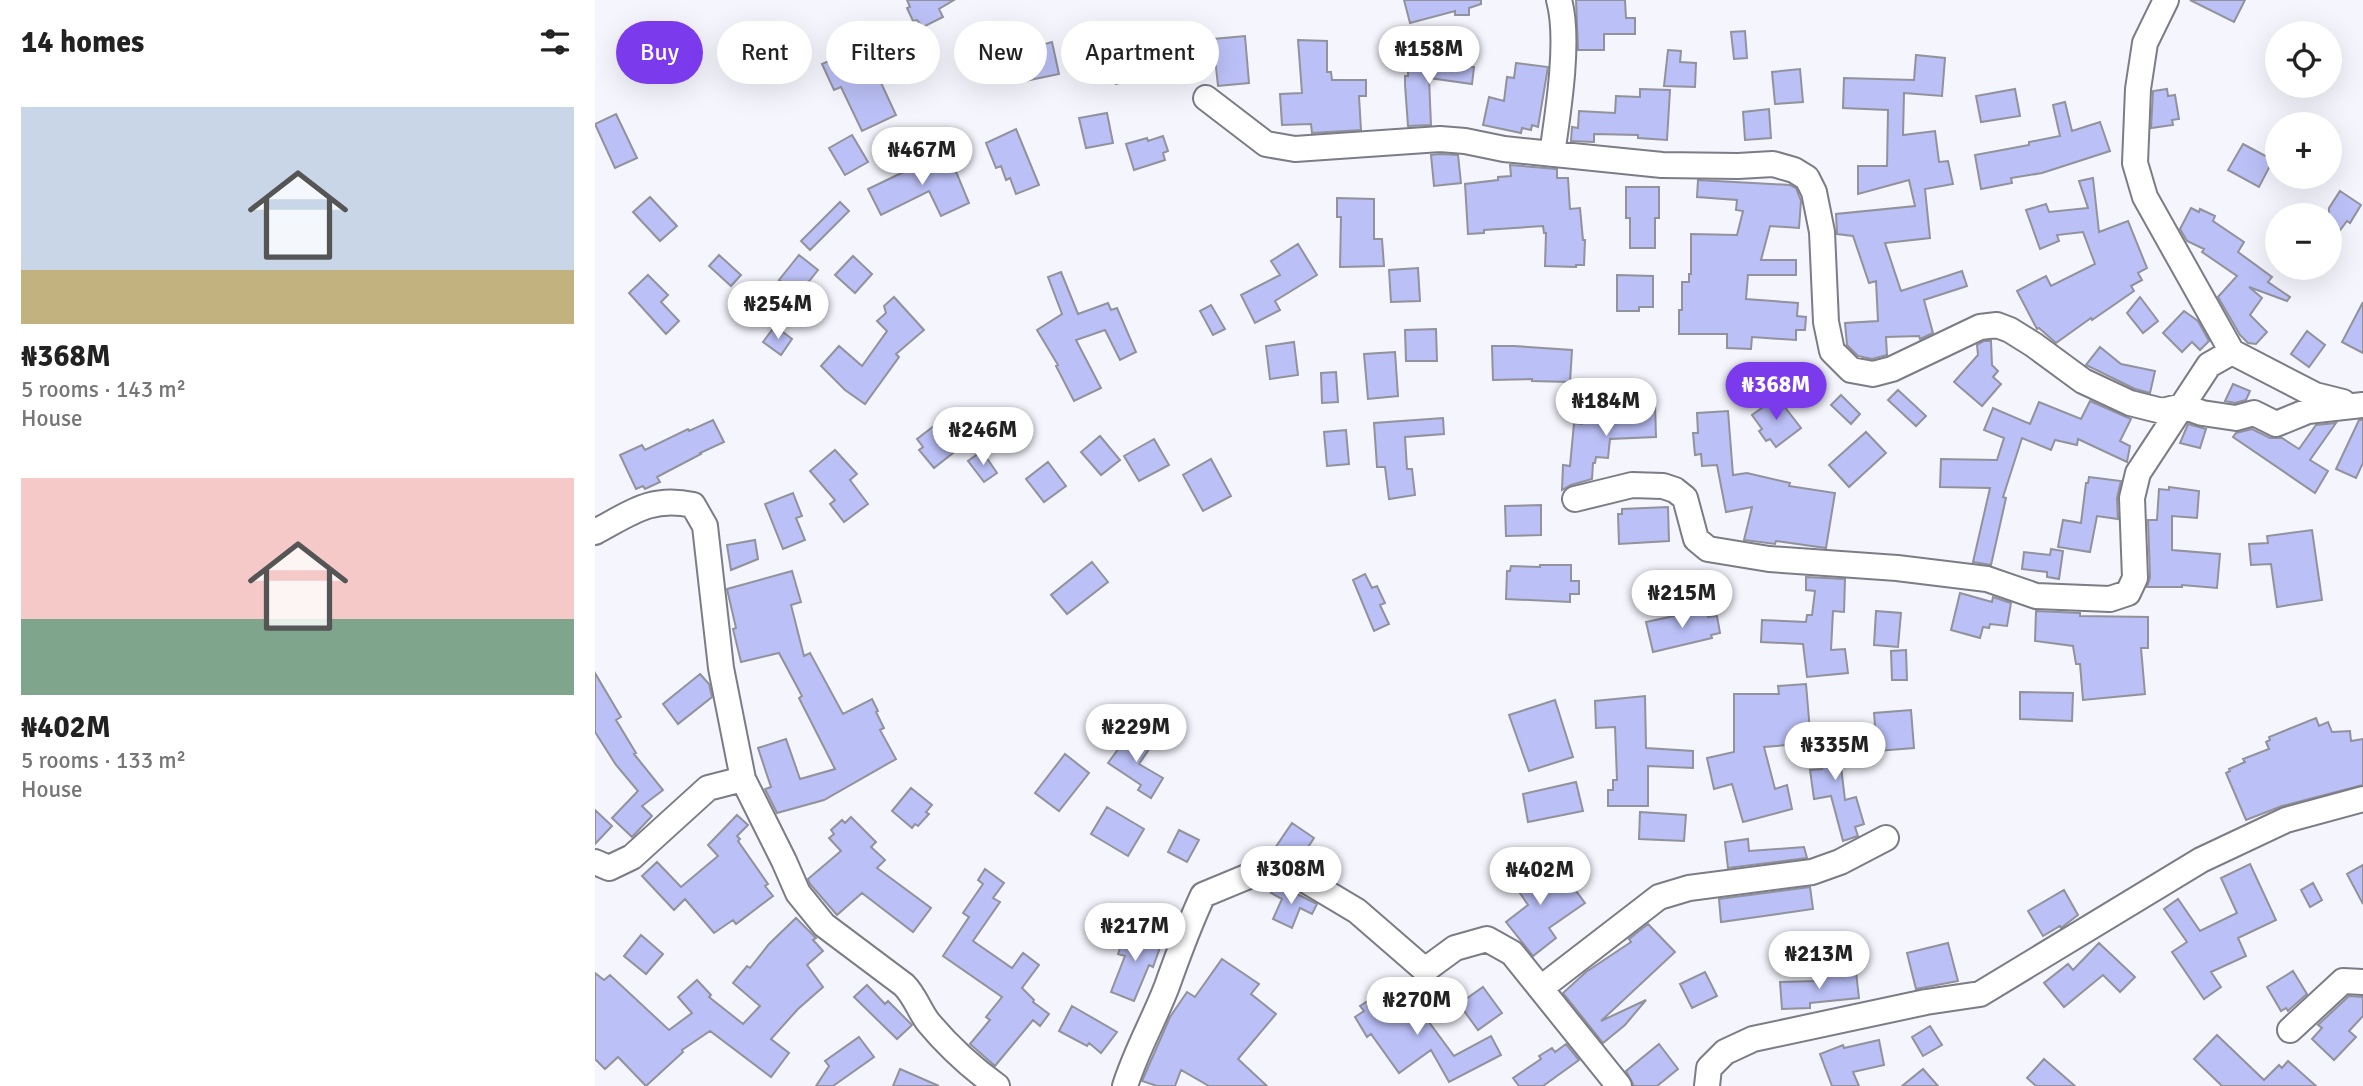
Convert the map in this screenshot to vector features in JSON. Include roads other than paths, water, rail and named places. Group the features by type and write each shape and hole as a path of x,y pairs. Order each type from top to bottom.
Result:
{"street":[{"path":"1552,154 1560,94 1562,29 1559,0"},
{"path":"2166,0 2145,43 2138,89 2135,163 2145,197 2232,352 2315,395 2336,402 2363,404"},
{"path":"1206,98 1266,144 1277,148 1440,139 1662,165 1773,164 1794,170 1807,178 1814,192 1822,232 1826,322 1832,351 1851,370 1873,374 1892,369 1980,327 1997,325 2034,345 2083,381 2130,403 2162,411 2183,406 2202,413 2236,418 2254,413 2276,424 2308,411 2363,404"},
{"path":"1575,499 1632,485 1663,486 1675,490 1685,498 1696,539 1707,548 1769,559 1897,568 1987,579 2036,596 2110,599 2128,593 2135,578 2132,498 2138,473 2209,365 2232,352"},
{"path":"595,532 642,506 676,501 693,505 705,526 721,668 743,779 798,893 824,925 904,985 942,1039 997,1086"},
{"path":"595,862 609,868 632,857 708,788 743,779"},
{"path":"1707,1086 1709,1068 1725,1052 1753,1039 1916,1004 1980,994 2201,860 2286,820 2363,799"},
{"path":"1541,988 1658,897 1689,888 1811,872 1840,862 1886,838"},
{"path":"1125,1086 1203,895 1273,866 1305,880 1357,911 1425,970 1455,948 1487,939 1512,953 1619,1086"},
{"path":"2290,1030 2343,981 2363,982"}]}
